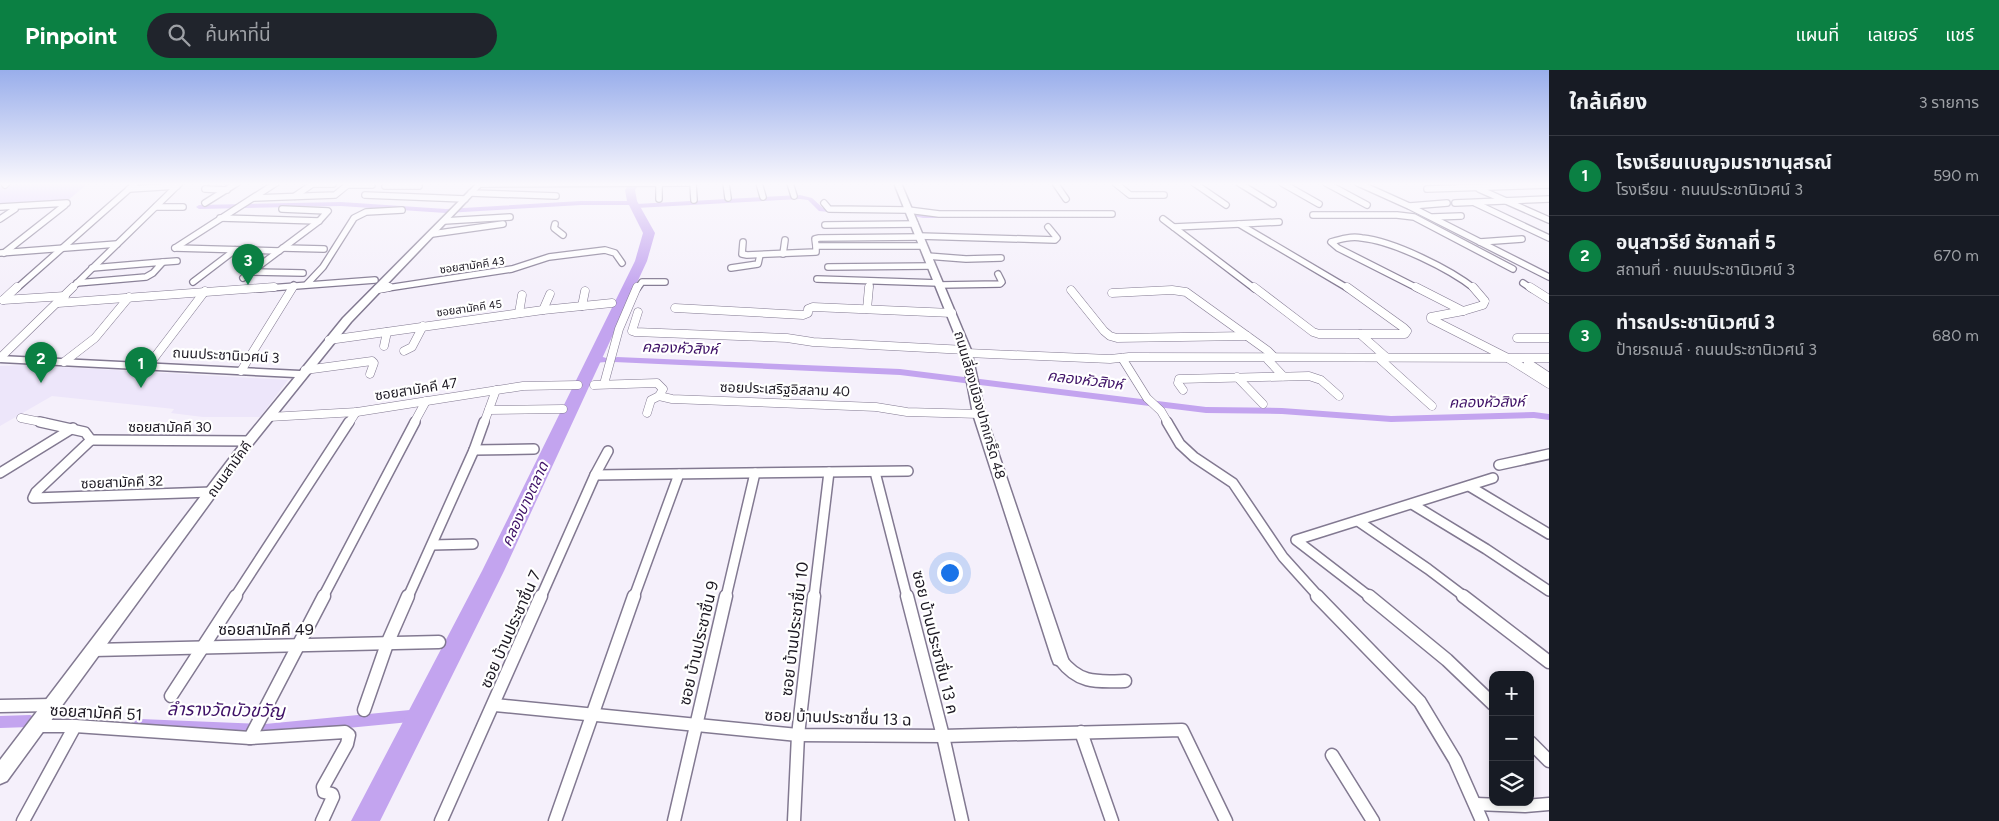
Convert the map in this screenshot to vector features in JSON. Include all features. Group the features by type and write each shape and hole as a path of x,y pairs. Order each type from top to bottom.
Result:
{"street":[{"path":"2,254 49,218"},
{"path":"65,296 3,300 4,297 96,218"},
{"path":"0,358 144,218"},
{"path":"220,218 175,248 236,250 324,249"},
{"path":"222,218 319,221"},
{"path":"243,278 321,218"},
{"path":"308,284 323,267 354,218"},
{"path":"444,220 487,218"},
{"name":"ถนนเลี่ยงเมืองปากเกร็ด 48","path":"913,218 926,256 952,313 966,352 980,414 1060,659"},
{"path":"1415,218 1513,269"},
{"path":"1432,218 1549,277"},
{"path":"1507,218 1549,238"},
{"path":"1163,219 1305,327 1319,334 1405,334 1407,331 1358,294 1239,224"},
{"name":"ถนนสามัคคี","path":"0,775 249,442 328,340 376,284 432,234 444,220"},
{"path":"1174,227 1279,222"},
{"path":"432,234 503,224"},
{"path":"555,224 554,228 563,235"},
{"path":"826,225 915,224"},
{"path":"743,242 742,254 760,255 816,252 816,246 920,240 1055,240 1057,238 1048,227"},
{"path":"1463,311 1338,248 1332,242 1358,237 1376,240 1402,249 1452,274 1478,290 1486,301 1483,305 1463,311 1431,317 1431,319 1506,357"},
{"path":"1479,242 1522,238"},
{"path":"783,254 785,240"},
{"path":"2,254 117,244"},
{"path":"1478,250 1494,249"},
{"path":"193,282 236,250"},
{"name":"ซอยสามัคคี 43","path":"58,303 308,284 376,284 506,270 540,258 597,251 615,253 622,263"},
{"path":"731,268 758,264 760,255"},
{"path":"926,256 966,259 1001,258"},
{"path":"92,268 178,261"},
{"path":"77,283 146,277 153,274 163,262"},
{"path":"828,267 931,266"},
{"path":"252,272 303,273"},
{"path":"817,279 939,284 1000,284 1002,282 998,274"},
{"path":"604,384 635,289 642,282 665,282"},
{"path":"867,309 870,282"},
{"path":"1523,283 1549,299"},
{"path":"241,371 294,285"},
{"path":"1071,290 1104,331 1110,336 1117,338 1247,336"},
{"path":"1112,293 1172,290 1186,292 1247,336 1270,358 1284,376"},
{"path":"148,366 205,291"},
{"path":"582,306 585,291"},
{"path":"543,310 550,294"},
{"path":"519,313 522,295"},
{"path":"64,362 95,338 128,297"},
{"name":"ซอยสามัคคี 45","path":"328,340 519,313 612,303"},
{"path":"675,308 803,315 808,313 808,309 813,307 952,313"},
{"path":"638,312 632,328 632,331 635,332 787,338 813,342 966,352 1120,359 1549,358"},
{"path":"1435,316 1515,359 1549,384"},
{"path":"404,351 412,347 423,326"},
{"path":"384,346 387,332"},
{"path":"1360,334 1432,406"},
{"path":"1517,338 1549,338"},
{"path":"1385,359 1506,357 1526,362 1549,362"},
{"name":"ถนนประชานิเวศน์ 3","path":"0,358 241,371 303,372"},
{"path":"1120,359 1155,405 1180,444 1194,457 1233,483 1283,558 1327,607 1420,702 1432,719 1476,804 1482,821"},
{"path":"303,372 372,361 374,363 370,374"},
{"path":"1526,362 1549,377"},
{"path":"1183,390 1178,383 1179,380 1284,376 1315,378 1339,396"},
{"path":"1237,377 1263,404"},
{"path":"594,385 657,383 663,388 659,396 651,400 647,413"},
{"path":"568,385 578,385"},
{"name":"ซอยสามัคคี 47","path":"269,417 356,412 496,390 568,385"},
{"path":"364,710 387,644 474,450 496,390"},
{"name":"ซอยประเสริฐอิสลาม 40","path":"659,396 672,399 876,406 907,412 980,414"},
{"path":"251,737 426,400"},
{"path":"489,410 564,409"},
{"path":"172,696 356,412"},
{"path":"21,418 73,428 85,432 91,440"},
{"path":"1,472 73,428"},
{"name":"ซอยสามัคคี 30","path":"91,440 249,442"},
{"name":"ซอยสามัคคี 32","path":"91,440 36,492 34,498 212,492"},
{"path":"474,450 534,449"},
{"name":"ซอย บ้านประชาชื่น 7","path":"442,821 495,705 595,475 608,451"},
{"path":"1499,465 1549,454"},
{"path":"595,475 908,471"},
{"name":"ซอย บ้านประชาชื่น 10","path":"794,821 798,735 829,472"},
{"name":"ซอย บ้านประชาชื่น 13 ค","path":"875,472 943,736 962,821"},
{"name":"ซอย บ้านประชาชื่น 9","path":"674,821 755,473"},
{"path":"555,821 591,715 679,474"},
{"path":"1489,700 1456,668 1296,540 1493,478"},
{"path":"1469,486 1549,534"},
{"path":"1412,504 1486,549 1549,591"},
{"path":"1358,521 1428,569 1549,662"},
{"path":"432,544 473,544"},
{"name":"ซอยสามัคคี 49","path":"93,650 439,642"},
{"path":"1060,659 1068,672 1078,678 1094,682 1125,681"},
{"path":"0,706 52,705"},
{"name":"ซอย บ้านประชาชื่น 13 ฉ","path":"495,705 798,735 943,736 1182,730 1226,821"},
{"name":"ซอยสามัคคี 51","path":"37,726 75,726 251,737 345,732 348,734 347,744 323,787 324,792 332,794 333,797 322,821"},
{"path":"23,821 75,726"},
{"path":"1081,732 1112,821"},
{"path":"1534,746 1549,761"},
{"path":"1332,755 1373,821"},
{"path":"1476,804 1549,804"}],"shaded area":[{"path":"28,365 288,380 260,417 203,417 171,413 174,409 52,396 0,426 0,366"}],"waterway":[{"name":"คลองบางตลาด","path":"365,821 493,571 641,261 649,233 641,218"},
{"name":"คลองหัวสิงห์","path":"594,360 603,360"},
{"name":"คลองหัวสิงห์","path":"617,360 900,372 1206,410 1282,411 1391,419 1534,415 1549,417"},
{"name":"ลำรางวัดบัวขวัญ","path":"140,725 265,730 420,715"},
{"name":"ลำรางวัดบัวขวัญ","path":"0,722 30,721"}],"place":[{"name":"ท่ารถประชานิเวศน์ 3","path":"248,285"},
{"name":"อนุสาวรีย์ รัชกาลที่ 5","path":"41,383"},
{"name":"โรงเรียนเบญจมราชานุสรณ์","path":"141,388"}]}
